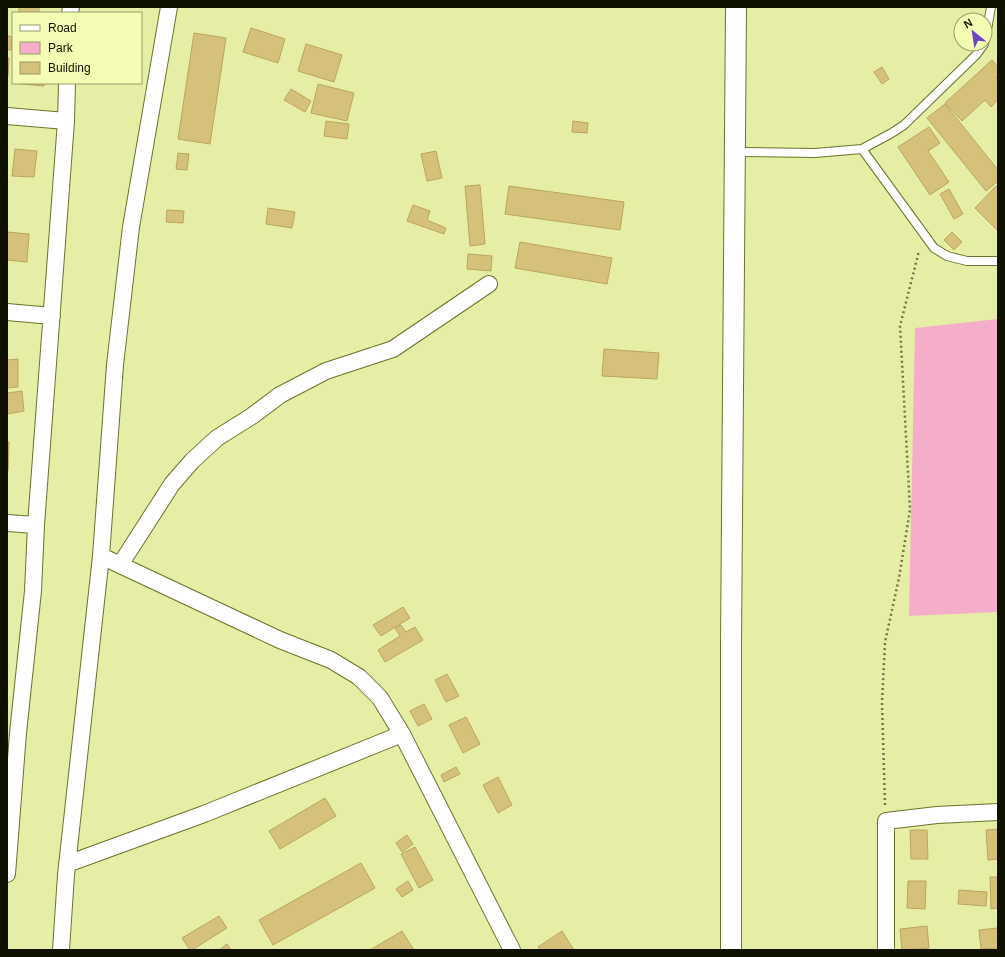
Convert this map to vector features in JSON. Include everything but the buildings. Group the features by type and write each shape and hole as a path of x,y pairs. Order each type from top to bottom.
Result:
{"street":[{"path":"61,950 67,864 101,556 115,365 131,227 168,7"},
{"path":"730,950 736,7"},
{"path":"7,874 13,733 33,591 36,525 66,121 67,84"},
{"path":"7,116 66,121"},
{"path":"120,565 172,484 192,461 217,438 252,416 280,395 326,371 392,349 488,284"},
{"path":"7,312 52,316"},
{"path":"7,523 36,525"},
{"path":"101,556 280,640 331,660 359,677 380,698 402,734 512,950"},
{"path":"67,864 204,814 402,734"},
{"path":"886,950 886,821 936,814 998,812"}],"lane":[{"path":"736,152 815,152 862,149 886,137 904,125 978,52"},
{"path":"862,149 934,248 947,256 967,261 998,261"}],"path":[{"path":"886,821 882,703 885,642 899,578 910,510 900,326 923,234"}],"green space":[{"path":"998,319 998,612 909,616 915,328"}]}
